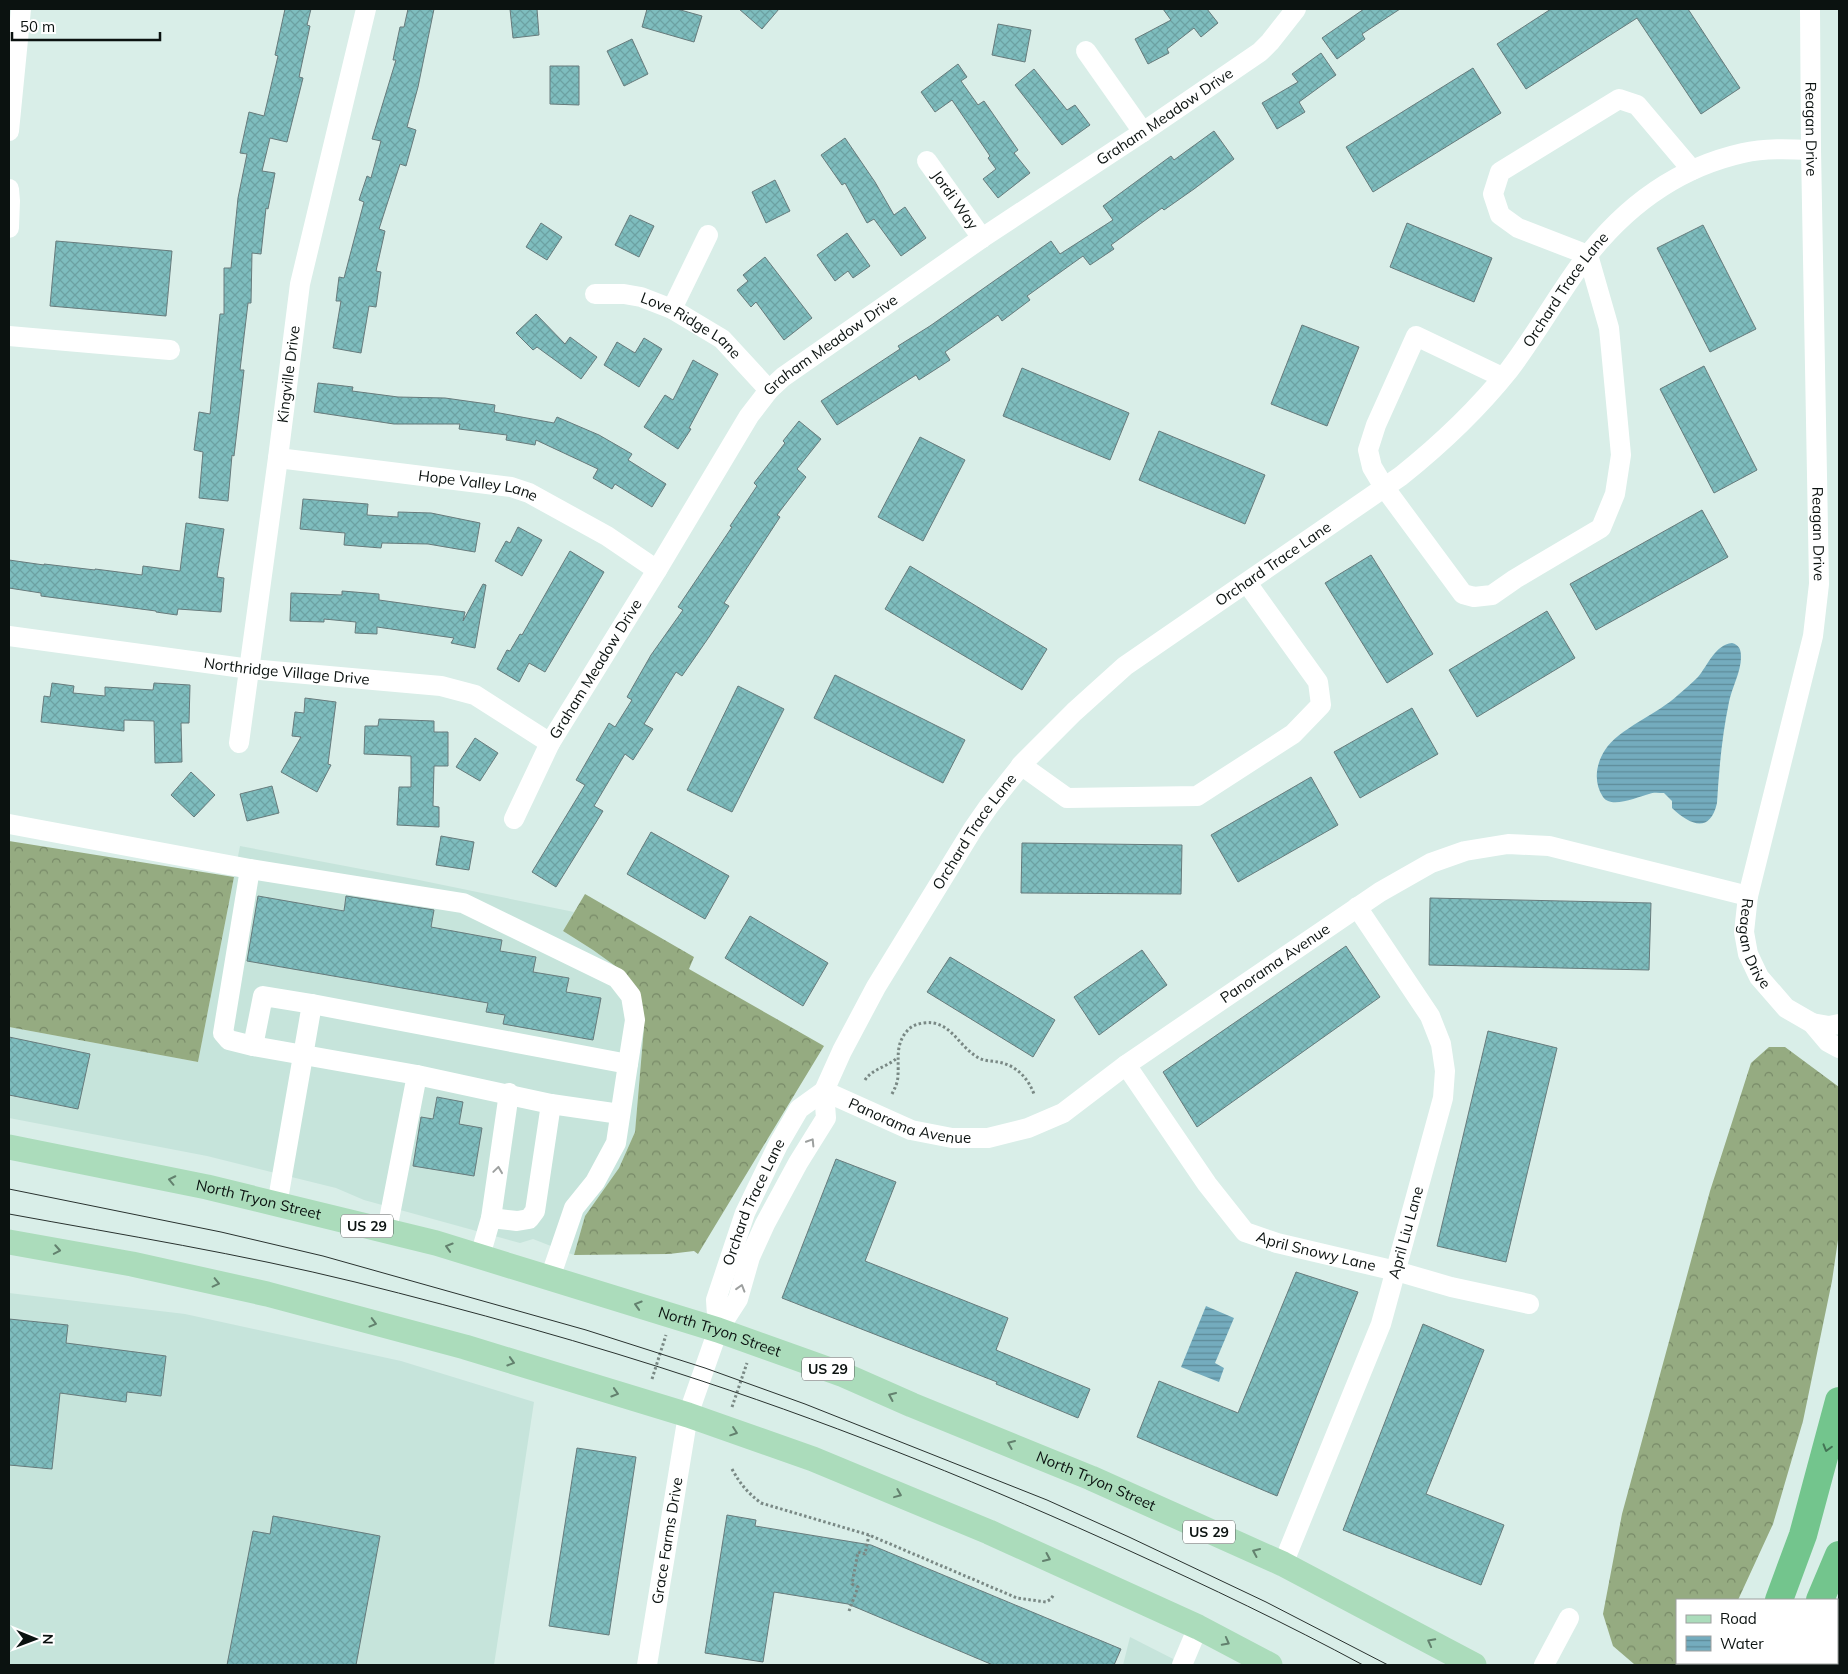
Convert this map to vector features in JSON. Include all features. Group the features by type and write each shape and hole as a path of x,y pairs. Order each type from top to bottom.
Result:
{"highway":[{"path":"1779,1599 1803,1535 1839,1401"},
{"path":"1820,1599 1839,1555"}],"main road":[{"name":"North Tryon Street","path":"9,1148 207,1187 387,1230 480,1256 718,1330 844,1375 912,1405 1091,1478 1283,1564 1474,1665"},
{"path":"9,1242 132,1264 267,1294 465,1347 688,1415 813,1460 989,1532 1198,1627 1270,1665"}],"street":[{"path":"9,131 21,9"},
{"name":"Kingville Drive","path":"239,743 300,284 366,9"},
{"name":"Graham Meadow Drive","path":"514,819 550,743 749,416 769,390 784,376 982,238 1260,52 1296,9"},
{"name":"Reagan Drive","path":"1810,9 1819,584 1813,636 1748,896 1744,932 1748,954 1759,977 1786,1008 1812,1023 1828,1042 1839,1048"},
{"path":"1086,51 1143,132"},
{"path":"1502,377 1416,336 1376,425 1368,450 1372,467 1384,487 1463,594 1474,596 1492,595 1515,579 1601,528 1615,494 1621,455 1609,328 1588,255 1518,228 1500,215 1493,194 1500,172 1619,99 1637,105 1692,170"},
{"name":"Orchard Trace Lane","path":"688,1415 718,1330 738,1299 750,1257 765,1224 798,1163 826,1118 824,1091 842,1051 876,987 920,913 984,813 1021,765 1074,712 1125,666 1247,583 1428,454 1470,415 1502,377 1525,347 1588,255 1606,233 1635,206 1667,183 1711,162 1745,153 1776,149 1811,150"},
{"name":"Jordi Way","path":"927,161 982,238"},
{"path":"9,189 9,228"},
{"path":"672,309 708,235"},
{"name":"Love Ridge Lane","path":"595,294 624,294 641,297 672,309 722,339 769,390"},
{"path":"9,336 170,350"},
{"name":"Hope Valley Lane","path":"278,458 511,487 529,493 607,536 657,570"},
{"path":"1021,765 1067,798 1197,796 1293,734 1321,706 1318,682 1247,583"},
{"name":"Northridge Village Drive","path":"9,636 250,669 440,686 475,695 550,743"},
{"path":"9,824 250,869 463,903 617,978 631,996 636,1020 616,1143 595,1182 574,1208 550,1278"},
{"name":"Panorama Avenue","path":"824,1091 911,1130 952,1138 988,1138 1028,1128 1063,1113 1126,1066 1380,892 1431,863 1465,851 1508,844 1550,846 1748,896"},
{"path":"250,869 223,1033 229,1040 253,1046 417,1075 551,1104 620,1114"},
{"name":"April Liu Lane","path":"1283,1564 1381,1324 1443,1098 1445,1071 1441,1044 1430,1016 1357,907"},
{"path":"253,1046 263,996 628,1064"},
{"path":"277,1204 312,1004"},
{"name":"Reagan Drive","path":"1812,1023 1829,1026 1839,1024"},
{"name":"April Snowy Lane","path":"1126,1066 1207,1184 1244,1232 1277,1243 1396,1271 1451,1287 1529,1304"},
{"path":"387,1230 417,1075"},
{"name":"Orchard Trace Lane","path":"718,1330 716,1300 745,1213 778,1145 799,1109 824,1091"},
{"path":"480,1256 491,1218 509,1094"},
{"path":"491,1218 517,1221 529,1219 535,1211 551,1104"},
{"name":"Grace Farms Drive","path":"647,1665 688,1415"},
{"path":"1544,1665 1569,1618"},
{"path":"1182,1665 1198,1627"}],"path":[{"path":"892,1094 898,1075 897,1058 901,1041 907,1031 916,1024 928,1022 938,1023 950,1030 965,1048 980,1058 1005,1064 1020,1072 1030,1084 1034,1094"},
{"path":"865,1080 871,1073 890,1064 897,1058"},
{"path":"652,1379 669,1328"},
{"path":"729,1415 747,1363"},
{"path":"732,1469 741,1486 750,1496 761,1503 869,1535 1017,1598 1046,1602 1054,1594"},
{"path":"849,1611 858,1587 852,1584 858,1552 865,1554 869,1535"}],"shaded area":[{"path":"240,846 574,912 563,931 618,968 638,996 644,1027 635,1132 619,1168 585,1216 574,1255 533,1239 520,1243 364,1200 336,1188 207,1156 9,1118 9,1027 198,1062"},
{"path":"9,1293 185,1314 401,1361 534,1402 494,1665 9,1665"},
{"path":"1130,1637 1185,1665 1123,1665"}],"green space":[{"path":"9,841 234,877 198,1062 9,1027"},
{"path":"585,894 694,957 689,969 824,1046 698,1254 694,1251 669,1254 574,1255 585,1216 619,1168 635,1132 644,1027 638,996 618,968 563,931"},
{"path":"1769,1047 1785,1047 1839,1087 1839,1233 1832,1281 1803,1421 1773,1524 1738,1599 1676,1599 1676,1664 1707,1665 1634,1664 1613,1646 1603,1614 1622,1514 1710,1191 1751,1063"}],"water":[{"path":"1732,643 1738,646 1740,650 1741,663 1730,696 1721,752 1717,803 1710,819 1699,824 1686,819 1672,808 1672,801 1664,793 1652,793 1618,802 1612,802 1603,797 1598,785 1597,773 1599,761 1611,742 1670,702 1698,677 1716,651"},
{"path":"1206,1306 1234,1318 1215,1363 1224,1368 1219,1382 1181,1367"}],"building":[{"path":"285,9 311,9 307,25 310,26 299,77 303,78 287,142 270,138 262,171 275,173 268,209 266,208 261,254 252,253 251,303 248,303 240,370 244,370 234,456 232,455 228,501 199,498 203,452 194,450 199,412 210,414 220,314 224,314 224,268 231,268 238,198 247,154 240,153 249,112 264,116 278,56 275,55"},
{"path":"408,9 434,9 418,87 407,127 416,130 406,166 400,164 379,229 385,231 376,271 381,272 376,307 369,306 361,353 333,348 341,301 336,301 339,277 344,278 364,202 359,200 367,176 371,178 381,141 372,139 396,60 393,60 400,27 404,27"},
{"path":"510,9 537,9 539,35 513,38"},
{"path":"647,9 677,9 702,16 694,42 642,27"},
{"path":"739,9 779,9 762,29"},
{"path":"1163,9 1207,9 1218,23 1201,37 1194,28 1167,49 1169,53 1148,64 1135,39 1171,20"},
{"path":"1364,9 1400,9 1362,34 1365,39 1337,59 1322,38"},
{"path":"1551,9 1688,9 1740,88 1701,114 1637,18 1526,89 1497,44"},
{"path":"998,24 1031,30 1025,62 992,55"},
{"path":"632,39 648,74 624,86 607,51"},
{"path":"1321,53 1336,75 1299,102 1305,112 1277,129 1262,103 1298,82 1292,74"},
{"path":"958,64 967,77 961,81 978,105 984,101 1018,150 1014,153 1030,173 998,198 983,179 996,169 988,158 990,156 952,100 935,112 921,92"},
{"path":"550,66 579,66 579,105 550,104"},
{"path":"1473,68 1501,113 1373,192 1346,147"},
{"path":"1034,69 1067,110 1075,105 1090,125 1062,145 1015,85"},
{"path":"1214,131 1234,159 1164,210 1162,208 1111,245 1114,249 1090,265 1083,256 1027,296 1030,300 1002,321 998,315 945,352 950,360 919,380 916,375 837,425 821,401 900,349 898,346 930,326 1051,241 1060,254 1113,220 1103,206 1171,156 1174,160"},
{"path":"845,138 875,182 894,215 905,207 926,238 901,256 874,219 867,223 845,183 842,185 821,155"},
{"path":"775,180 790,211 766,223 752,192"},
{"path":"630,215 654,226 639,257 615,245"},
{"path":"541,223 562,237 547,260 526,247"},
{"path":"1407,223 1492,258 1474,302 1390,267"},
{"path":"1703,225 1756,329 1710,352 1657,248"},
{"path":"847,233 870,266 853,278 848,271 835,281 817,255"},
{"path":"56,241 172,251 166,316 50,306"},
{"path":"765,257 812,318 784,340 756,302 751,307 737,290 748,281 743,275"},
{"path":"536,314 565,344 570,337 597,357 581,379 537,347 533,350 516,333"},
{"path":"1302,325 1359,347 1327,426 1271,404"},
{"path":"644,338 662,349 639,387 604,365 617,342 635,353"},
{"path":"693,360 718,374 689,428 691,429 678,449 644,427 665,395 673,400"},
{"path":"1704,366 1757,470 1714,493 1660,389"},
{"path":"1022,368 1129,413 1110,460 1003,416"},
{"path":"318,383 353,387 352,391 398,397 445,398 495,405 494,412 554,423 557,417 599,435 632,454 628,460 666,484 652,507 615,484 612,489 593,478 598,469 536,440 535,445 506,440 507,435 459,429 460,424 394,424 314,412"},
{"path":"799,421 821,439 797,469 806,477 777,515 780,517 724,603 729,606 709,637 682,676 676,672 644,724 653,729 633,760 625,754 594,806 603,811 556,887 532,872 585,785 576,780 609,723 615,727 632,700 627,697 651,655 683,610 678,607 757,486 754,483 785,443 783,441"},
{"path":"1159,431 1265,475 1245,524 1139,480"},
{"path":"920,437 965,460 923,541 878,517"},
{"path":"303,499 368,504 367,515 398,517 398,512 431,513 480,523 475,552 428,544 382,543 381,548 344,545 345,533 300,529"},
{"path":"1702,510 1728,557 1596,630 1570,584"},
{"path":"186,523 224,529 217,577 224,578 221,612 178,609 177,615 41,596 41,593 9,588 9,560 142,575 143,566 180,571"},
{"path":"518,527 542,540 522,576 495,561 506,541 510,543"},
{"path":"570,551 604,572 545,672 529,663 519,682 497,669 507,650 510,651 520,634 522,635"},
{"path":"1371,555 1433,654 1387,683 1325,583"},
{"path":"910,566 1047,649 1022,690 885,609"},
{"path":"483,584 486,585 475,648 451,643 454,638 377,627 377,634 355,633 356,622 324,619 324,622 290,621 291,593 342,595 342,591 379,594 379,600 465,612 463,621"},
{"path":"1547,611 1575,658 1477,717 1449,670"},
{"path":"835,675 965,740 943,783 814,718"},
{"path":"52,683 74,686 73,693 105,696 105,687 153,690 154,683 190,685 189,723 181,723 182,762 155,763 154,721 124,720 124,731 41,722 44,696 50,697"},
{"path":"738,686 784,709 732,812 687,790"},
{"path":"305,698 336,702 328,764 331,765 317,792 281,772 301,737 292,736 295,712 304,713"},
{"path":"1412,708 1438,754 1360,798 1334,752"},
{"path":"379,719 434,721 434,732 448,732 448,766 434,766 433,806 439,807 439,827 397,825 399,787 411,787 411,756 364,754 365,726 378,726"},
{"path":"475,738 498,753 480,781 456,767"},
{"path":"191,772 215,795 194,817 171,795"},
{"path":"1311,777 1338,825 1238,882 1211,835"},
{"path":"272,786 279,813 247,821 240,794"},
{"path":"651,832 729,876 705,919 627,874"},
{"path":"441,836 474,842 469,870 436,865"},
{"path":"1022,843 1182,845 1181,894 1021,893"},
{"path":"258,896 344,911 346,896 434,910 431,927 502,940 500,951 536,957 533,972 569,978 566,992 601,998 593,1040 503,1024 505,1015 486,1012 488,1003 247,961"},
{"path":"1430,898 1651,903 1649,970 1429,965"},
{"path":"750,916 828,963 803,1006 725,958"},
{"path":"1346,946 1380,997 1197,1127 1163,1072"},
{"path":"1142,950 1167,985 1099,1035 1074,997"},
{"path":"950,957 1055,1020 1033,1057 927,992"},
{"path":"1488,1031 1557,1048 1506,1262 1437,1246"},
{"path":"9,1037 90,1054 78,1109 9,1095"},
{"path":"437,1097 463,1102 459,1124 482,1128 474,1176 413,1166 421,1117 433,1119"},
{"path":"836,1159 896,1182 865,1261 1008,1318 996,1350 1090,1389 1078,1418 996,1384 997,1382 782,1298"},
{"path":"1296,1272 1358,1292 1277,1496 1137,1437 1159,1381 1238,1413"},
{"path":"9,1319 68,1325 66,1343 166,1356 161,1396 127,1392 126,1402 60,1393 52,1469 9,1465"},
{"path":"1423,1324 1484,1350 1426,1494 1504,1525 1481,1585 1343,1530"},
{"path":"577,1448 636,1457 609,1635 549,1626"},
{"path":"727,1515 756,1520 755,1526 871,1545 1121,1649 1114,1665 993,1665 848,1604 774,1592 763,1662 705,1653"},
{"path":"273,1516 380,1536 356,1665 227,1665 253,1531 270,1534"}],"tram line":[{"path":"9,1189 221,1232 323,1256 586,1330 705,1368 805,1404 1047,1500 1266,1602 1388,1665"},
{"path":"9,1214 226,1254 355,1282 529,1328 702,1381 864,1439 1024,1504 1218,1592 1363,1665"}]}
